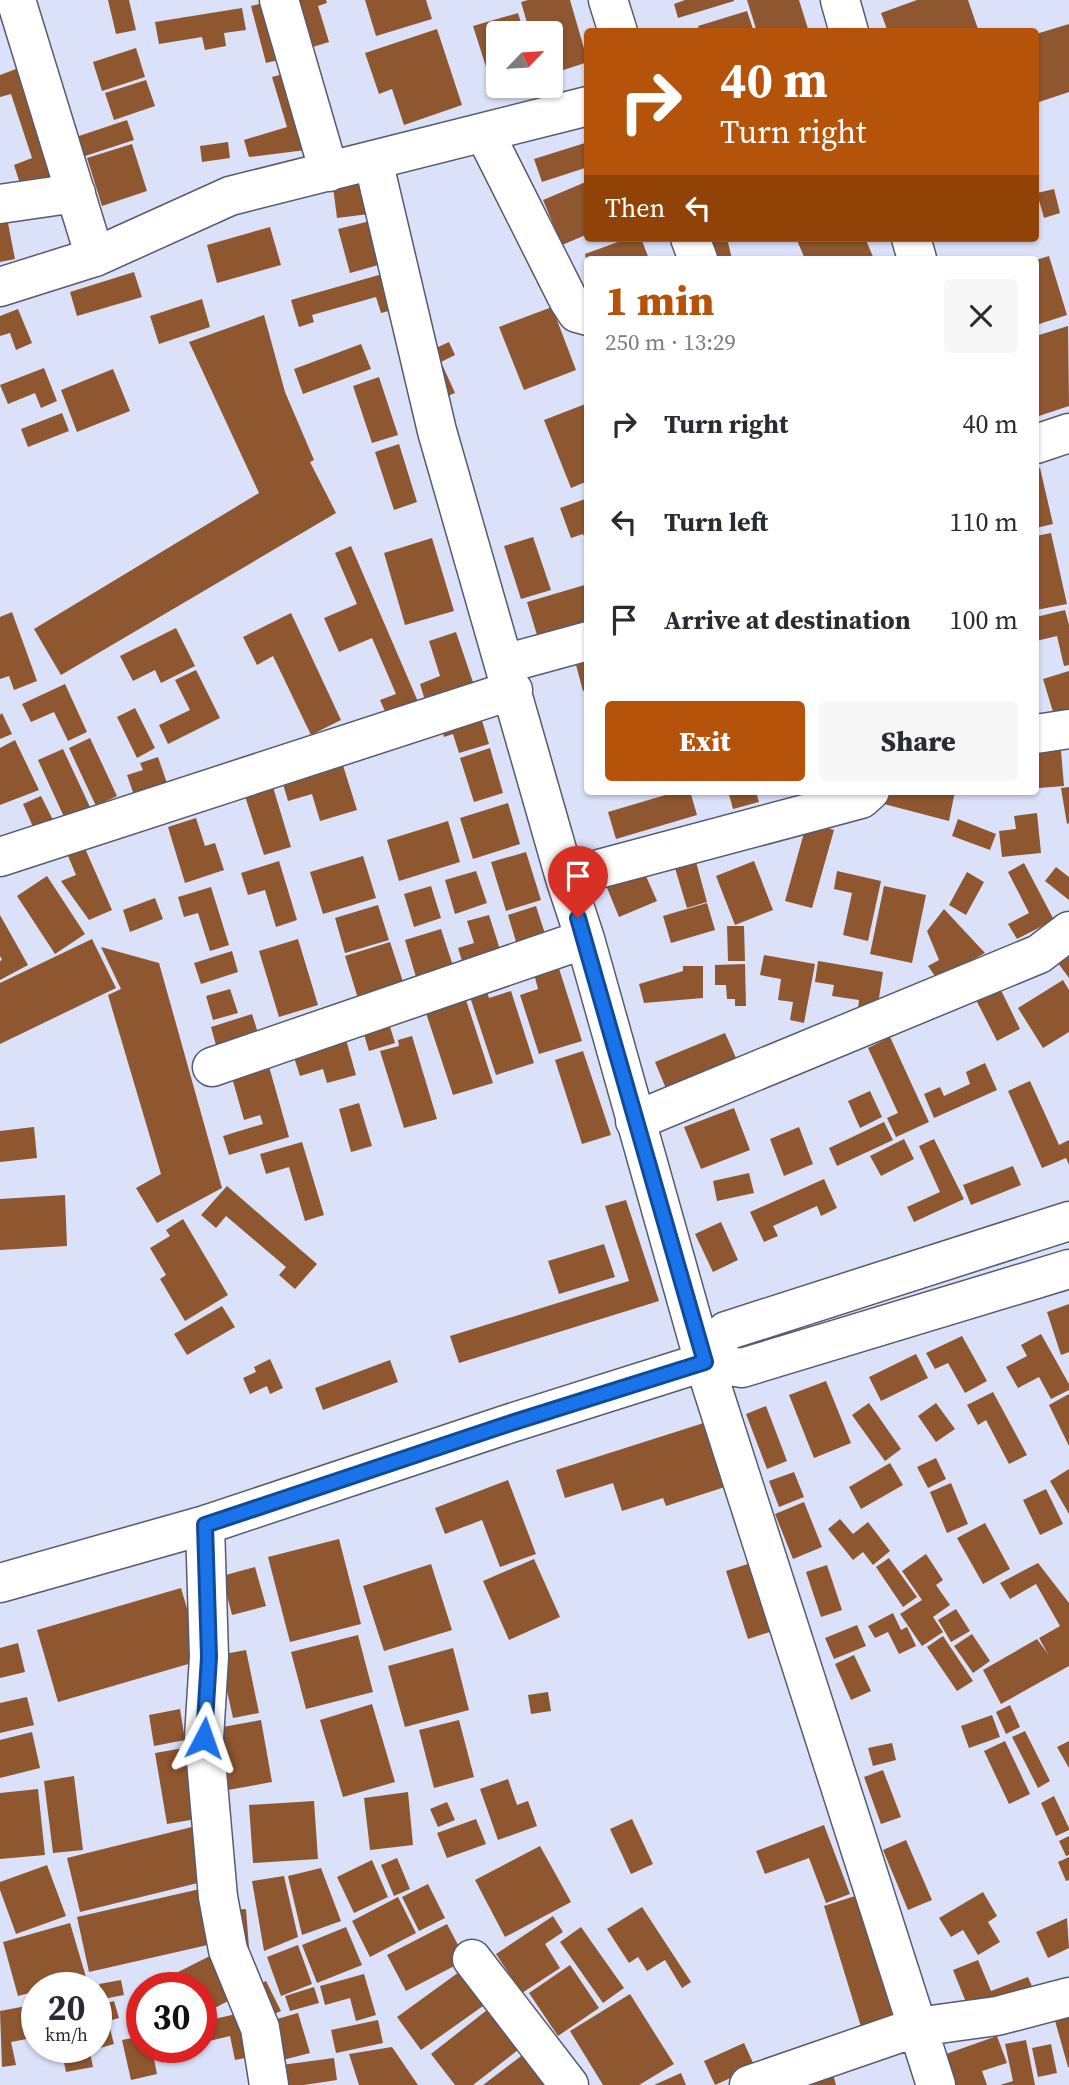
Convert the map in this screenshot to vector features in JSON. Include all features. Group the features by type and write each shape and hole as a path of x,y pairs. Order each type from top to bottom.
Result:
{"street":[{"path":"16,0 95,257"},
{"path":"279,0 329,172"},
{"path":"608,0 617,28"},
{"path":"840,0 848,28"},
{"path":"0,287 95,257 230,196 584,107"},
{"path":"485,134 569,301 577,313 584,315"},
{"path":"373,160 436,431 585,939 705,1362 936,2085"},
{"path":"0,204 76,194"},
{"path":"1039,443 1069,433"},
{"path":"0,857 508,677 584,643"},
{"path":"1039,734 1069,729"},
{"path":"565,878 801,816 861,799 866,795"},
{"path":"635,1121 1039,954 1069,931"},
{"path":"212,1068 585,939"},
{"path":"705,1362 726,1331 1069,1221"},
{"path":"0,1583 205,1525 508,1424 705,1362 742,1368 1069,1269"},
{"path":"205,1525 209,1657 204,1738 218,1897 228,1950 260,2028 269,2085"},
{"path":"472,1959 569,2085"},
{"path":"748,2085 917,2027 997,2016 1069,1997"}],"building":[{"path":"108,0 129,0 136,30 116,34"},
{"path":"288,0 326,0 327,3 318,6 329,42 303,50"},
{"path":"365,0 426,0 432,19 376,36"},
{"path":"570,0 584,48 584,63 564,70 564,21 527,21 521,2"},
{"path":"685,0 734,1 678,18 674,4"},
{"path":"747,0 799,0 808,28 756,28"},
{"path":"917,0 968,0 978,28 887,28 881,13"},
{"path":"271,1 286,58 266,63 251,6"},
{"path":"242,8 246,30 224,33 226,46 205,50 202,37 159,44 155,22"},
{"path":"747,11 753,28 699,28 698,26"},
{"path":"518,13 520,21 490,21"},
{"path":"486,22 486,67 473,26"},
{"path":"1069,24 1069,92 1039,102 1039,33"},
{"path":"437,29 462,105 404,125 392,89 379,94 365,53"},
{"path":"136,48 145,77 102,91 93,62"},
{"path":"24,66 63,183 22,190 14,165 32,158 11,94 0,97 0,75"},
{"path":"291,72 314,149 249,157 244,140 287,127 272,77"},
{"path":"146,80 155,106 114,120 105,93"},
{"path":"127,120 134,140 79,158 73,138"},
{"path":"228,142 230,158 202,162 200,146"},
{"path":"584,143 584,168 542,182 534,159"},
{"path":"132,144 147,191 102,206 87,158"},
{"path":"366,183 369,214 337,218 333,187"},
{"path":"584,183 584,236 562,245 543,200"},
{"path":"1054,189 1060,213 1044,218 1039,193"},
{"path":"5,208 15,259 0,262 0,209"},
{"path":"370,221 382,264 350,273 338,229"},
{"path":"270,227 281,265 217,283 207,245"},
{"path":"618,242 643,242 648,256 585,256"},
{"path":"706,242 728,242 731,256 709,256"},
{"path":"798,242 867,242 873,256 804,256"},
{"path":"1049,256 1067,315 1039,324 1039,259"},
{"path":"393,271 404,307 381,313 376,297 312,315 314,322 299,327 291,300"},
{"path":"134,272 142,297 77,316 70,292"},
{"path":"202,299 210,327 159,344 150,316"},
{"path":"552,307 576,370 524,390 499,327"},
{"path":"18,309 32,343 16,350 10,333 0,336 0,316"},
{"path":"264,315 285,392 314,460 310,462 336,513 61,675 34,629 259,493 189,342"},
{"path":"1068,326 1069,406 1039,416 1039,335"},
{"path":"449,342 455,355 441,362 455,393 443,398 423,354"},
{"path":"361,344 371,369 303,394 294,369"},
{"path":"44,368 57,401 41,408 35,393 8,404 0,385"},
{"path":"113,369 130,411 77,432 61,390"},
{"path":"379,377 398,435 372,443 353,386"},
{"path":"584,405 584,483 571,488 544,420"},
{"path":"62,413 69,431 28,447 21,429"},
{"path":"399,444 417,502 394,510 375,452"},
{"path":"1039,468 1053,524 1039,527"},
{"path":"584,499 584,536 583,534 571,538 560,508"},
{"path":"1051,533 1067,604 1039,609 1039,535"},
{"path":"533,537 551,590 521,599 504,546"},
{"path":"432,538 454,611 405,625 384,553"},
{"path":"351,546 419,704 388,718 380,700 396,694 372,638 339,652 324,618 357,604 335,553"},
{"path":"584,585 584,632 540,645 527,602"},
{"path":"1065,610 1069,625 1069,665 1064,666 1057,636 1039,640 1039,616"},
{"path":"12,612 37,681 14,690 9,676 0,679 0,617"},
{"path":"291,613 341,720 311,735 273,656 257,665 243,637"},
{"path":"176,628 195,666 161,683 155,670 133,681 120,656"},
{"path":"456,632 477,694 428,710 420,684 440,676 429,641"},
{"path":"584,663 583,691 576,665"},
{"path":"196,670 220,718 168,744 159,725 190,710 175,680"},
{"path":"1069,671 1069,721 1057,725 1043,679"},
{"path":"65,684 87,732 68,741 54,712 31,722 22,704"},
{"path":"478,707 489,744 459,753 453,734 444,737 439,720"},
{"path":"135,708 155,748 137,758 117,717"},
{"path":"2,713 12,734 0,739 0,715"},
{"path":"90,738 117,796 96,806 69,748"},
{"path":"1060,739 1064,786 1039,788 1039,741"},
{"path":"15,740 39,790 0,805 0,748"},
{"path":"490,748 503,793 474,802 460,758"},
{"path":"63,749 90,807 65,819 38,760"},
{"path":"158,757 168,786 135,798 127,775 143,770 140,763"},
{"path":"341,759 357,810 320,821 312,794 288,801 281,777"},
{"path":"273,787 291,847 264,855 245,796"},
{"path":"1069,787 1069,823 1067,824 1061,788"},
{"path":"665,795 691,795 697,815 616,839 608,812"},
{"path":"729,795 757,795 759,802 733,809"},
{"path":"887,795 954,795 949,821 884,804"},
{"path":"41,796 53,820 34,829 23,804"},
{"path":"508,803 520,844 473,859 460,818"},
{"path":"1037,813 1041,853 1002,857 999,831 1016,829 1014,816"},
{"path":"196,818 205,846 215,843 224,870 185,883 168,827"},
{"path":"958,819 996,834 990,850 952,836"},
{"path":"448,821 460,862 399,881 387,840"},
{"path":"807,822 834,830 812,908 785,901"},
{"path":"80,837 112,910 89,920 61,881 76,875 63,844"},
{"path":"526,852 541,900 506,911 491,862"},
{"path":"363,856 376,898 323,914 310,872"},
{"path":"279,861 297,920 276,927 265,890 248,895 241,873"},
{"path":"754,861 773,910 735,925 716,876"},
{"path":"696,862 707,902 687,908 675,868"},
{"path":"1024,863 1054,920 1017,939 1008,924 1029,913 1008,872"},
{"path":"642,867 657,901 619,917 605,883"},
{"path":"1056,867 1069,877 1069,900 1045,881"},
{"path":"476,871 487,903 455,914 445,880"},
{"path":"837,871 881,881 868,941 843,935 852,893 834,889"},
{"path":"967,872 984,882 966,915 949,905"},
{"path":"47,876 85,934 55,954 17,896"},
{"path":"431,886 441,918 414,927 404,894"},
{"path":"884,886 926,895 912,963 870,954"},
{"path":"211,887 229,945 210,951 198,913 184,917 178,897"},
{"path":"155,898 163,919 130,932 123,910"},
{"path":"707,903 715,930 671,943 663,916"},
{"path":"378,905 389,940 345,953 335,918"},
{"path":"536,906 549,946 520,955 508,915"},
{"path":"944,909 985,953 937,979 928,966 939,960 927,931"},
{"path":"0,915 28,965 0,980 2,960"},
{"path":"489,915 503,959 465,971 458,948 474,943 467,921"},
{"path":"727,926 744,926 745,961 728,961"},
{"path":"441,929 456,975 419,987 405,940"},
{"path":"92,939 116,988 0,1044 0,983"},
{"path":"298,939 318,1005 279,1017 259,951"},
{"path":"390,942 406,991 360,1005 345,956"},
{"path":"101,947 159,963 222,1188 157,1223 136,1188 161,1174 108,995 121,989"},
{"path":"1069,949 1069,978 1055,959"},
{"path":"232,951 238,972 201,984 194,963"},
{"path":"764,955 815,964 804,1023 790,1020 793,1002 778,1000 781,979 760,975"},
{"path":"556,959 582,1041 539,1054 520,995 538,989 532,966"},
{"path":"818,961 883,972 877,1011 858,1008 859,1000 832,996 834,985 815,982"},
{"path":"745,964 746,1006 735,1006 735,999 727,999 726,985 715,985 715,965"},
{"path":"683,966 703,966 703,998 644,1003 639,984 683,971"},
{"path":"995,978 1020,1029 997,1041 971,990"},
{"path":"1063,980 1069,990 1069,1032 1043,1048 1018,1008"},
{"path":"230,989 238,1013 213,1020 206,996"},
{"path":"511,991 534,1063 496,1075 470,997 487,992 489,998"},
{"path":"466,1000 493,1083 453,1095 426,1013"},
{"path":"252,1014 258,1033 216,1045 211,1027"},
{"path":"388,1020 395,1043 369,1051 362,1028"},
{"path":"725,1033 740,1067 669,1096 655,1062"},
{"path":"345,1036 356,1075 327,1083 323,1069 300,1076 292,1051"},
{"path":"412,1036 437,1119 404,1128 380,1051 399,1046 398,1040"},
{"path":"890,1037 929,1122 896,1137 887,1118 898,1113 868,1048"},
{"path":"583,1051 611,1135 582,1144 555,1060"},
{"path":"268,1063 289,1137 229,1155 223,1136 263,1124 260,1115 244,1120 231,1074"},
{"path":"985,1063 997,1090 934,1118 924,1094 940,1087 944,1096 970,1084 966,1072"},
{"path":"1030,1081 1059,1145 1069,1140 1069,1165 1066,1158 1042,1168 1008,1091"},
{"path":"870,1091 882,1117 860,1128 848,1101"},
{"path":"359,1103 372,1146 351,1152 339,1109"},
{"path":"734,1108 750,1150 701,1169 684,1127"},
{"path":"884,1122 893,1140 837,1166 829,1148"},
{"path":"34,1127 37,1158 0,1162 0,1131"},
{"path":"799,1127 813,1164 784,1176 770,1139"},
{"path":"904,1139 914,1159 881,1176 870,1156"},
{"path":"934,1139 964,1199 914,1222 907,1207 940,1192 919,1146"},
{"path":"302,1142 324,1215 305,1221 289,1167 266,1174 260,1154"},
{"path":"1013,1166 1021,1185 971,1205 963,1185"},
{"path":"749,1173 754,1193 717,1201 713,1181"},
{"path":"824,1179 837,1208 821,1216 817,1206 773,1226 778,1236 764,1242 750,1212"},
{"path":"227,1186 317,1264 295,1289 279,1275 286,1267 226,1216 216,1228 201,1215"},
{"path":"65,1195 67,1246 0,1250 0,1199"},
{"path":"626,1200 659,1301 459,1363 450,1336 629,1281 605,1206"},
{"path":"183,1219 228,1295 185,1321 160,1279 166,1275 150,1248 170,1236 166,1230"},
{"path":"721,1222 738,1260 713,1272 695,1234"},
{"path":"604,1244 615,1277 559,1294 548,1261"},
{"path":"1069,1304 1069,1352 1061,1355 1047,1312"},
{"path":"222,1306 235,1327 187,1355 174,1334"},
{"path":"1041,1334 1069,1384 1069,1390 1051,1399 1039,1377 1018,1388 1006,1367 1027,1356 1021,1345"},
{"path":"962,1336 987,1381 965,1393 948,1363 935,1369 926,1353"},
{"path":"916,1354 928,1378 881,1401 869,1377"},
{"path":"270,1359 283,1388 270,1394 267,1386 250,1394 243,1378 256,1372 254,1367"},
{"path":"390,1360 398,1382 323,1410 315,1388"},
{"path":"826,1381 851,1443 814,1458 789,1395"},
{"path":"993,1392 1027,1455 1009,1464 986,1420 978,1425 967,1405"},
{"path":"1069,1394 1069,1446 1049,1405"},
{"path":"869,1403 901,1449 885,1461 852,1415"},
{"path":"936,1403 955,1429 936,1442 918,1416"},
{"path":"766,1406 787,1461 767,1469 746,1414"},
{"path":"710,1421 731,1485 666,1506 663,1498 622,1511 613,1483 565,1498 556,1470"},
{"path":"936,1458 946,1479 928,1488 917,1467"},
{"path":"890,1463 903,1485 861,1509 849,1487"},
{"path":"1069,1469 1069,1514 1050,1481"},
{"path":"794,1472 804,1497 779,1507 769,1481"},
{"path":"508,1480 536,1554 500,1567 482,1520 445,1534 435,1508"},
{"path":"951,1483 968,1524 947,1533 930,1492"},
{"path":"1046,1489 1063,1524 1040,1535 1023,1500"},
{"path":"804,1502 822,1547 793,1559 775,1514"},
{"path":"840,1519 853,1534 868,1522 890,1551 873,1565 863,1552 853,1560 828,1529"},
{"path":"985,1523 1010,1569 983,1584 957,1538"},
{"path":"339,1539 361,1624 290,1642 268,1557"},
{"path":"926,1554 943,1580 936,1585 950,1605 933,1617 943,1632 922,1646 900,1614 922,1600 902,1571"},
{"path":"889,1558 917,1597 903,1607 876,1567"},
{"path":"534,1559 560,1617 509,1640 483,1581"},
{"path":"754,1562 776,1630 748,1639 726,1571"},
{"path":"1038,1563 1069,1603 1069,1666 1001,1704 983,1670 1037,1639 1048,1654 1039,1638 1060,1626 1036,1584 1010,1599 1000,1583"},
{"path":"431,1564 452,1630 384,1651 363,1586"},
{"path":"827,1565 842,1610 821,1617 806,1572"},
{"path":"255,1567 266,1606 232,1615 222,1576"},
{"path":"181,1588 202,1660 58,1702 37,1630"},
{"path":"956,1609 970,1631 951,1642 938,1620"},
{"path":"893,1613 901,1630 907,1627 916,1646 899,1654 888,1632 875,1638 868,1626"},
{"path":"857,1625 866,1646 834,1659 825,1638"},
{"path":"972,1634 990,1661 973,1673 954,1646"},
{"path":"358,1635 373,1692 306,1709 291,1652"},
{"path":"943,1636 973,1681 957,1691 927,1647"},
{"path":"18,1643 25,1672 0,1678 0,1648"},
{"path":"453,1648 469,1710 405,1727 388,1666"},
{"path":"246,1650 259,1713 233,1718 219,1655"},
{"path":"854,1655 871,1691 851,1700 835,1664"},
{"path":"548,1692 551,1711 531,1714 528,1695"},
{"path":"27,1697 34,1725 0,1733 0,1703"},
{"path":"372,1704 395,1782 343,1797 320,1720"},
{"path":"1010,1705 1020,1727 1006,1734 996,1712"},
{"path":"180,1709 185,1740 154,1746 149,1715"},
{"path":"992,1715 1000,1737 969,1748 961,1726"},
{"path":"261,1720 272,1782 228,1790 217,1728"},
{"path":"459,1720 474,1777 434,1788 419,1730"},
{"path":"1025,1731 1050,1781 1038,1788 1012,1737"},
{"path":"32,1732 40,1768 0,1778 0,1740"},
{"path":"1005,1741 1030,1794 1009,1804 984,1751"},
{"path":"1069,1741 1069,1768 1057,1747"},
{"path":"892,1743 896,1760 873,1766 868,1748"},
{"path":"184,1748 196,1819 167,1824 155,1753"},
{"path":"883,1770 901,1817 881,1824 864,1777"},
{"path":"74,1776 83,1850 53,1853 44,1781"},
{"path":"508,1779 517,1805 528,1801 537,1826 498,1840 480,1789"},
{"path":"38,1789 45,1855 0,1859 0,1793"},
{"path":"408,1792 413,1845 370,1850 364,1798"},
{"path":"1054,1796 1069,1828 1056,1836 1041,1803"},
{"path":"314,1801 318,1859 253,1863 249,1805"},
{"path":"447,1802 455,1820 438,1827 430,1809"},
{"path":"476,1819 486,1844 447,1858 437,1833"},
{"path":"632,1819 653,1864 631,1874 610,1829"},
{"path":"824,1825 850,1894 826,1903 809,1858 765,1874 756,1851"},
{"path":"196,1826 210,1880 80,1912 67,1858"},
{"path":"1069,1836 1069,1855 1066,1856 1059,1841"},
{"path":"906,1840 932,1900 908,1910 883,1850"},
{"path":"540,1846 571,1902 505,1937 475,1880"},
{"path":"1069,1857 1069,1880 1066,1881 1058,1862"},
{"path":"397,1858 410,1889 394,1896 381,1865"},
{"path":"372,1860 388,1897 354,1913 337,1877"},
{"path":"47,1865 66,1916 16,1934 0,1890 0,1882"},
{"path":"321,1868 341,1921 302,1935 288,1876"},
{"path":"284,1876 298,1937 264,1951 252,1881"},
{"path":"428,1884 445,1918 419,1931 402,1897"},
{"path":"200,1889 212,1944 89,1972 77,1917"},
{"path":"983,1892 997,1916 988,1922 1000,1942 978,1955 963,1930 951,1937 939,1918"},
{"path":"855,1896 894,2020 862,2030 824,1906"},
{"path":"398,1897 416,1933 370,1957 352,1921"},
{"path":"642,1907 691,1982 682,1988 665,1960 647,1971 638,1957 629,1963 607,1929"},
{"path":"246,1909 250,1960 230,1910"},
{"path":"553,1916 563,1932 545,1944 560,1968 522,1993 496,1954"},
{"path":"1067,1918 1069,1948 1048,1958 1036,1932"},
{"path":"70,1923 85,1972 21,1972 21,1995 18,1996 3,1942"},
{"path":"447,1924 466,1960 406,1991 387,1955"},
{"path":"346,1927 362,1965 317,1983 302,1945"},
{"path":"581,1927 624,1988 603,2003 560,1942"},
{"path":"298,1945 312,1984 281,1996 267,1957"},
{"path":"212,1955 234,1998 217,2007 217,1972 178,1972"},
{"path":"978,1960 991,1991 1028,1977 1034,1991 972,2017 953,1970"},
{"path":"570,1965 599,2008 558,2036 529,1993"},
{"path":"466,1967 490,2001 421,2050 397,2017"},
{"path":"364,1974 376,2015 356,2021 350,1998 325,2005 320,1986"},
{"path":"121,1980 124,1995 112,1997 112,1982"},
{"path":"266,1981 281,2011 263,2019 249,1989"},
{"path":"314,1987 319,2003 290,2011 285,1996"},
{"path":"630,1994 674,2064 639,2085 603,2085 570,2031"},
{"path":"112,2002 119,2018 112,2020"},
{"path":"496,2003 527,2043 473,2085 455,2085 431,2054"},
{"path":"21,2007 21,2040 11,2042 16,2065 2,2067 0,2011"},
{"path":"245,2012 255,2056 235,2060 230,2036 217,2039 217,2018"},
{"path":"298,2013 310,2053 275,2062 263,2023"},
{"path":"1069,2013 1069,2067 1068,2067 1054,2017"},
{"path":"378,2020 383,2043 336,2053 331,2030"},
{"path":"997,2036 1007,2063 982,2071 987,2085 956,2085 946,2054"},
{"path":"126,2039 126,2058 122,2040"},
{"path":"1026,2040 1035,2085 1000,2085 1013,2081 1005,2044"},
{"path":"744,2043 755,2067 715,2085 704,2061"},
{"path":"1051,2044 1057,2073 1038,2077 1032,2048"},
{"path":"392,2047 418,2085 359,2085 349,2054"},
{"path":"529,2050 556,2085 483,2085"},
{"path":"334,2058 337,2080 304,2085 277,2085 274,2066"},
{"path":"64,2063 92,2063 93,2067 66,2072"},
{"path":"127,2063 155,2063 157,2074 131,2080"},
{"path":"681,2073 686,2085 654,2085"},
{"path":"833,2074 836,2085 800,2085"}],"route":[{"path":"204,1738 209,1657 205,1525 508,1424 705,1362 578,918"}]}
